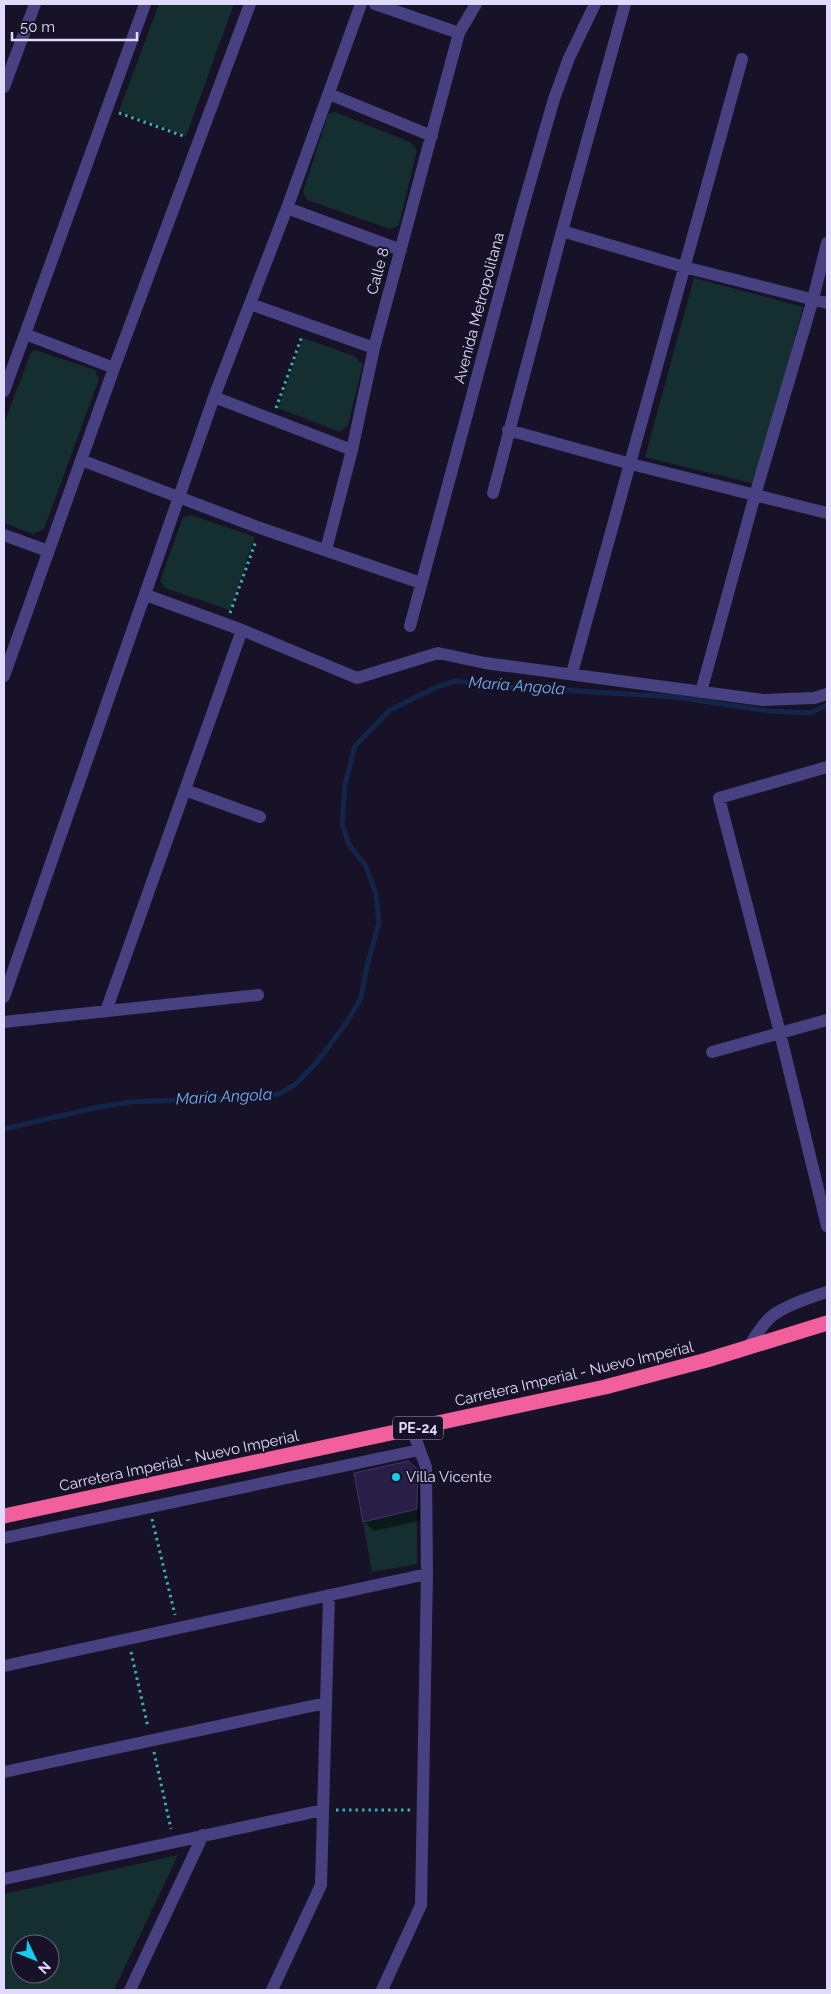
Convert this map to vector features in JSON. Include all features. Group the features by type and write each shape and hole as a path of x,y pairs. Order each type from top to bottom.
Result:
{"highway":[{"name":"Carretera Imperial - Nuevo Imperial","path":"4,1516 614,1385 748,1348 827,1323"}],"street":[{"path":"4,87 35,4"},
{"path":"4,391 145,4"},
{"path":"4,676 114,368 250,4"},
{"path":"4,997 146,595 178,497 214,397 287,208 361,4"},
{"path":"375,4 459,33"},
{"name":"Calle 8","path":"326,550 352,450 374,348 459,33 476,4"},
{"name":"Avenida Metropolitana","path":"410,626 522,210 554,99 569,58 595,4"},
{"path":"493,493 508,430 625,4"},
{"path":"572,673 742,59"},
{"path":"329,94 432,136"},
{"path":"287,208 401,250"},
{"path":"562,231 684,266 827,303"},
{"path":"701,692 755,495 813,299 827,243"},
{"path":"250,304 374,348"},
{"path":"25,334 114,368"},
{"path":"214,397 352,450"},
{"path":"508,430 631,464 827,513"},
{"path":"81,460 260,528 422,583"},
{"path":"4,535 48,551"},
{"path":"146,595 242,630 357,678 438,653 485,663 572,673 763,700 814,698 827,694"},
{"path":"106,1011 242,630"},
{"path":"827,767 719,798 780,1033 827,1226"},
{"path":"185,790 260,817"},
{"path":"4,1022 258,995"},
{"path":"712,1052 827,1020"},
{"path":"748,1348 773,1315 808,1298 827,1292"},
{"path":"382,1990 422,1905 427,1574 426,1467 412,1429"},
{"path":"4,1538 419,1450"},
{"path":"4,1666 427,1574"},
{"path":"272,1990 321,1885 329,1595"},
{"path":"4,1772 326,1703"},
{"path":"4,1879 323,1810"},
{"path":"130,1990 204,1836"}],"path":[{"path":"107,108 198,142"},
{"path":"272,419 307,324"},
{"path":"226,624 260,528"},
{"path":"149,1506 178,1628"},
{"path":"323,1810 423,1810"}],"green space":[{"path":"159,4 234,4 186,136 119,111"},
{"path":"335,112 410,142 417,150 399,225 390,229 307,200 303,192 328,114"},
{"path":"694,278 803,307 755,484 645,457"},
{"path":"303,338 354,356 363,364 348,425 340,432 278,408"},
{"path":"35,350 95,370 99,379 44,529 33,534 4,523 4,424 31,352"},
{"path":"191,515 255,537 230,610 165,588 160,581 183,517"},
{"path":"417,1509 417,1564 372,1572 363,1522"},
{"path":"178,1855 114,1990 4,1990 4,1894"}],"building":[{"path":"408,1461 418,1470 417,1509 363,1522 354,1473"}],"waterway":[{"name":"María Angola","path":"4,1129 99,1107 131,1102 279,1094 296,1084 317,1062 347,1022 361,998 367,966 379,923 376,894 366,866 349,845 342,824 345,785 355,746 390,710 437,687 456,681 498,686 675,697 769,711 810,713 827,705"}],"place":[{"name":"Villa Vicente","path":"396,1477"}]}
